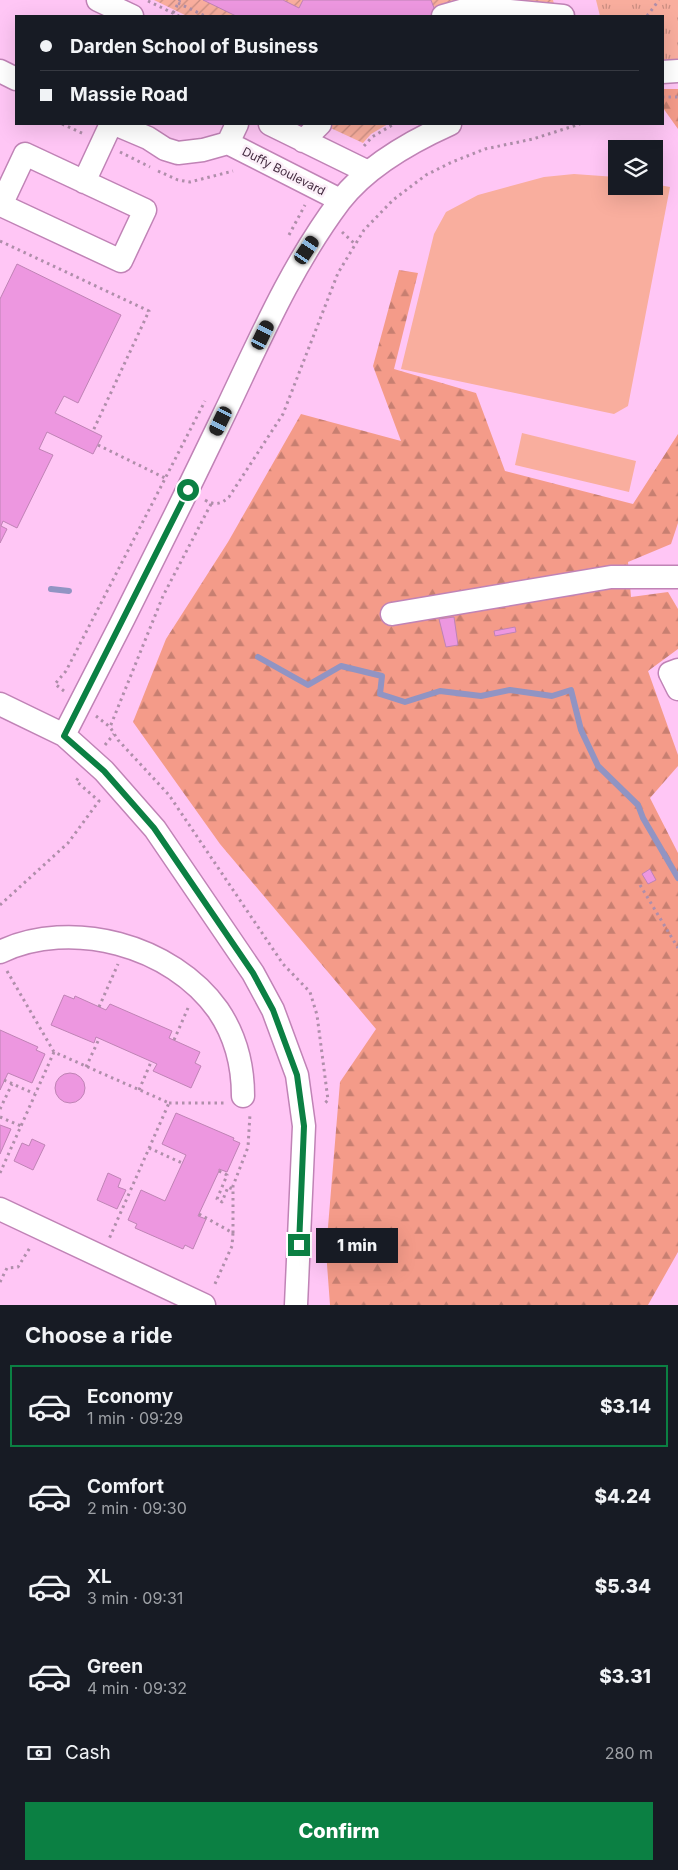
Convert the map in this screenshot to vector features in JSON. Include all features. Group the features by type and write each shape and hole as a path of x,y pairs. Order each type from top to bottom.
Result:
{"street":[{"path":"98,0 130,15"},
{"path":"451,15 489,9 552,15"},
{"path":"0,71 15,78"},
{"path":"664,72 678,71"},
{"path":"84,182 112,125"},
{"name":"Duffy Boulevard","path":"116,125 148,138 165,149 178,152 203,150 233,133 340,200"},
{"path":"272,125 368,172"},
{"path":"303,141 319,125"},
{"path":"64,736 188,490 296,266 340,200 368,172 421,137 448,125"},
{"path":"25,154 84,182 145,210 121,261 1,205 25,154"},
{"path":"392,614 611,577 678,577"},
{"path":"678,670 670,673 678,689"},
{"path":"0,704 64,736 104,771 154,828 253,973 273,1010 297,1075 304,1126 296,1305"},
{"path":"2,960 38,938 65,936 88,936 149,955 197,987 218,1010 231,1033 239,1059 246,1100"},
{"path":"0,1209 101,1255 207,1299"}],"path":[{"path":"145,0 177,15"},
{"path":"648,15 659,0"},
{"path":"173,13 179,2 203,15"},
{"path":"664,97 678,97"},
{"path":"64,125 86,136"},
{"path":"359,151 372,137 392,125"},
{"path":"204,499 211,504 221,504 230,498 283,414 338,273 364,230 393,200 426,175 485,149 533,139 577,125"},
{"path":"117,151 178,180 190,182 228,170 241,172"},
{"path":"300,198 308,202"},
{"path":"338,228 355,244"},
{"path":"0,241 149,311 93,432"},
{"path":"98,445 171,481"},
{"path":"211,504 163,596 110,727 114,734 169,795 283,964 310,992 317,1015 328,1100 304,1126"},
{"path":"0,905 68,843 99,801 76,781 114,734"},
{"path":"640,885 678,948"},
{"path":"99,1007 126,947"},
{"path":"2,960 54,1052 169,1103 246,1100 250,1108 248,1147 233,1189 232,1246 207,1299"},
{"path":"174,1040 197,987"},
{"path":"86,1066 99,1039"},
{"path":"0,1173 54,1052"},
{"path":"139,1090 151,1062"},
{"path":"4,1080 35,1094"},
{"path":"0,1109 12,1084"},
{"path":"101,1255 169,1103"},
{"path":"0,1116 21,1126"},
{"path":"150,1148 182,1163"},
{"path":"218,1171 226,1175 217,1199 222,1202 228,1187 233,1189"},
{"path":"199,1214 233,1233"},
{"path":"0,1282 7,1268 18,1267 42,1228"}],"shaded area":[{"path":"0,0 678,0 678,1305 0,1305"}],"green space":[{"path":"154,0 553,0 557,15 185,15"},
{"path":"596,0 678,0 678,64 664,65 664,15 600,15"},
{"path":"664,89 678,89 678,129 664,109"},
{"path":"324,125 386,125 371,134 363,143"},
{"path":"574,174 608,176 608,195 663,195 663,186 670,187 628,406 614,414 401,369 434,234 446,212 478,195 544,177"},
{"path":"399,270 418,273 394,369 476,393 505,471 633,504 678,434 678,523 671,544 628,562 631,597 668,592 678,609 678,649 648,671 678,755 678,766 650,798 678,853 678,1252 648,1305 330,1305 326,1251 340,1082 376,1029 220,844 133,722 166,639 228,542 301,414 401,441 373,366"},
{"path":"522,433 636,461 629,492 515,465"}],"building":[{"path":"203,0 283,0 299,8 303,0 431,0 437,15 234,15"},
{"path":"17,264 121,315 78,403 64,396 55,413 102,436 93,454 47,432 39,449 53,455 17,528 3,521 1,526 7,529 0,543 0,299"},
{"path":"454,617 458,645 446,647 439,619"},
{"path":"515,627 516,632 495,636 494,631"},
{"path":"650,869 656,880 648,884 642,874"},
{"path":"64,995 74,999 75,996 106,1010 110,1004 172,1031 169,1038 200,1052 195,1063 201,1066 191,1088 153,1071 157,1064 96,1037 94,1043 51,1025"},
{"path":"0,1030 38,1047 36,1050 45,1054 32,1083 8,1073 0,1090"},
{"path":"70,1073 81,1077 85,1088 81,1099 70,1103 59,1099 55,1088 59,1077"},
{"path":"176,1113 234,1138 233,1140 240,1143 227,1172 219,1169 198,1216 206,1219 193,1249 185,1245 183,1249 135,1228 137,1224 128,1220 141,1190 165,1201 186,1155 162,1144"},
{"path":"0,1125 11,1129 0,1154"},
{"path":"32,1139 45,1145 33,1170 14,1161 22,1143 29,1146"},
{"path":"108,1173 121,1179 118,1187 126,1190 117,1209 97,1200"}],"waterway":[{"path":"51,589 69,591"},
{"path":"258,657 308,685 341,666 382,676 380,694 405,702 440,691 481,696 510,690 552,696 571,690 581,730 598,766 638,805 643,818 678,878"}],"route":[{"path":"188,490 64,736 104,771 154,828 253,973 273,1010 297,1075 304,1126 299,1245"}]}
